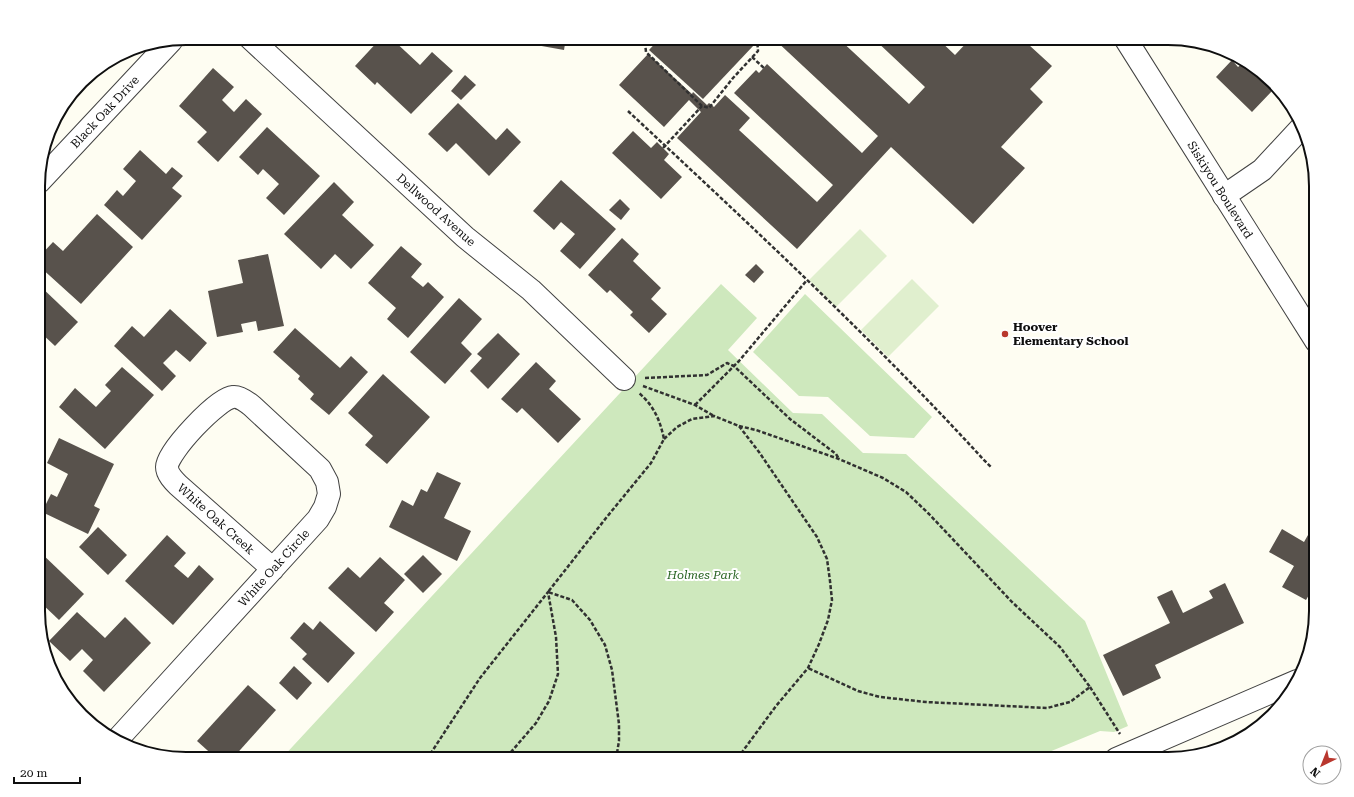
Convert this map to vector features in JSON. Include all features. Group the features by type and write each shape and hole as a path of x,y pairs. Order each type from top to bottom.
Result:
{"street":[{"name":"Dellwood Avenue","path":"258,45 465,237 531,290 624,379"},
{"name":"Siskiyou Boulevard","path":"1129,45 1309,330"},
{"name":"Black Oak Drive","path":"45,175 166,46"},
{"path":"1224,196 1262,170 1298,132"},
{"name":"White Oak Creek","path":"233,397 224,400 214,407 176,447 170,457 167,468 169,475 178,486 273,569"},
{"name":"White Oak Circle","path":"121,736 318,519 325,507 329,494 326,482 320,469 252,406 242,399 233,397"},
{"path":"1132,752 1287,685"}],"path":[{"path":"645,45 646,52 702,106 709,108 732,78 758,51 758,45"},
{"path":"752,57 764,68"},
{"path":"664,147 702,106"},
{"path":"628,111 664,147 807,280 931,403 991,467"},
{"path":"695,405 734,366 807,280"},
{"path":"624,379 707,375 728,363 734,366 790,419 836,454 839,459"},
{"path":"624,379 695,405 714,416 739,426 756,430 839,459 883,478 906,492 930,514 1012,602 1060,647 1090,687 1120,734"},
{"path":"624,379 646,399 660,420 664,439"},
{"path":"432,752 480,678 606,518 652,463 664,439 677,427 692,419 714,416"},
{"path":"739,426 759,452 817,537 827,559 832,600 828,620 820,644 808,668 776,706 742,752"},
{"path":"510,752 536,723 549,701 558,674 556,637 548,592"},
{"path":"548,592 572,600 590,620 605,645 612,670 619,724 617,752"},
{"path":"808,668 866,693 880,697 926,702 1047,708 1070,702 1090,687"}],"green space":[{"path":"860,229 887,256 836,307 809,280"},
{"path":"912,279 939,306 888,357 861,330"},
{"name":"Holmes Park","path":"721,284 757,318 728,350 793,413 822,414 863,453 906,454 1085,621 1128,726 1114,732 1100,731 1049,752 287,752"},
{"path":"805,294 932,417 914,438 870,436 828,397 799,396 753,352"}],"building":[{"path":"374,45 399,45 420,65 432,52 453,71 411,114 377,82 375,85 355,66"},
{"path":"536,45 565,45 564,50"},
{"path":"654,45 754,45 703,99 649,50"},
{"path":"780,45 846,45 909,104 925,87 880,45 944,45 955,55 964,45 1029,45 1052,66 1030,89 1043,102 1001,147 1025,168 973,224 891,147 797,249 677,138 701,112 689,100 664,127 619,85 648,54 692,94 693,92 707,105 709,103 714,107 725,95 750,118 739,130 817,202 833,185 734,93 756,70 759,73 767,64 862,153 878,136"},
{"path":"1231,61 1238,67 1240,65 1254,74 1268,86 1274,93 1272,91 1252,112 1216,77"},
{"path":"213,68 234,87 222,100 234,112 246,99 262,114 218,162 197,142 207,132 179,106"},
{"path":"465,75 476,85 461,100 451,91"},
{"path":"458,103 496,140 507,128 521,142 489,176 456,143 447,152 428,134"},
{"path":"267,127 320,176 284,215 266,198 279,184 263,169 258,175 239,157"},
{"path":"633,131 651,148 657,142 669,154 664,160 682,177 661,199 612,153"},
{"path":"140,150 166,174 172,167 183,176 172,188 182,196 142,240 104,205 117,190 123,196 136,181 123,169"},
{"path":"561,180 616,229 580,269 560,251 575,234 561,222 554,230 533,211"},
{"path":"334,182 354,202 342,215 374,245 351,269 335,254 321,269 284,234"},
{"path":"620,199 630,209 621,220 609,210"},
{"path":"97,214 133,247 81,304 45,271 45,251 53,242 63,251"},
{"path":"622,238 639,254 633,261 661,288 651,299 667,314 649,333 630,315 633,312 610,290 607,293 588,275"},
{"path":"401,246 422,264 411,277 423,287 428,282 444,297 408,338 387,319 396,308 368,283"},
{"path":"268,254 284,326 258,331 256,321 241,324 243,332 217,337 208,291 243,283 238,260"},
{"path":"756,264 764,272 754,283 745,275"},
{"path":"45,291 78,322 55,346 45,337"},
{"path":"459,298 482,319 461,343 472,354 445,384 410,352"},
{"path":"170,309 207,343 190,362 176,350 163,363 176,376 162,391 114,346 132,326 144,337"},
{"path":"295,328 340,368 351,356 368,372 329,415 310,399 314,394 298,379 300,376 273,352"},
{"path":"498,333 520,354 488,389 470,371 482,358 477,354"},
{"path":"536,362 556,381 549,389 581,419 558,443 522,408 517,413 501,399"},
{"path":"122,367 154,395 105,449 59,407 75,388 96,407 111,391 105,385"},
{"path":"383,374 430,417 387,464 365,445 373,436 348,413"},
{"path":"59,438 114,464 94,506 100,509 88,534 45,513 45,506 51,494 57,497 68,474 47,463"},
{"path":"437,472 461,483 444,518 471,531 457,561 389,527 402,500 413,506 421,489 427,492"},
{"path":"98,527 127,555 108,575 79,547"},
{"path":"1282,529 1304,542 1309,533 1309,595 1306,600 1282,587 1294,566 1269,552"},
{"path":"167,535 186,553 174,566 188,578 199,565 214,579 173,625 125,581"},
{"path":"423,555 442,574 423,593 404,574"},
{"path":"45,557 84,594 59,620 45,607"},
{"path":"380,557 405,580 384,603 394,612 376,632 328,588 348,567 360,578"},
{"path":"1225,583 1244,623 1155,665 1161,678 1123,696 1103,655 1170,623 1157,597 1172,590 1183,613 1213,598 1209,591"},
{"path":"77,612 105,638 125,617 151,643 104,692 83,671 93,660 82,649 70,661 49,641"},
{"path":"320,621 355,653 328,683 302,659 307,654 290,638 304,622 313,630"},
{"path":"294,666 312,683 297,700 279,683"},
{"path":"248,685 276,710 238,752 209,752 197,741"}],"place":[{"name":"Hoover Elementary School","path":"1005,334"}]}
